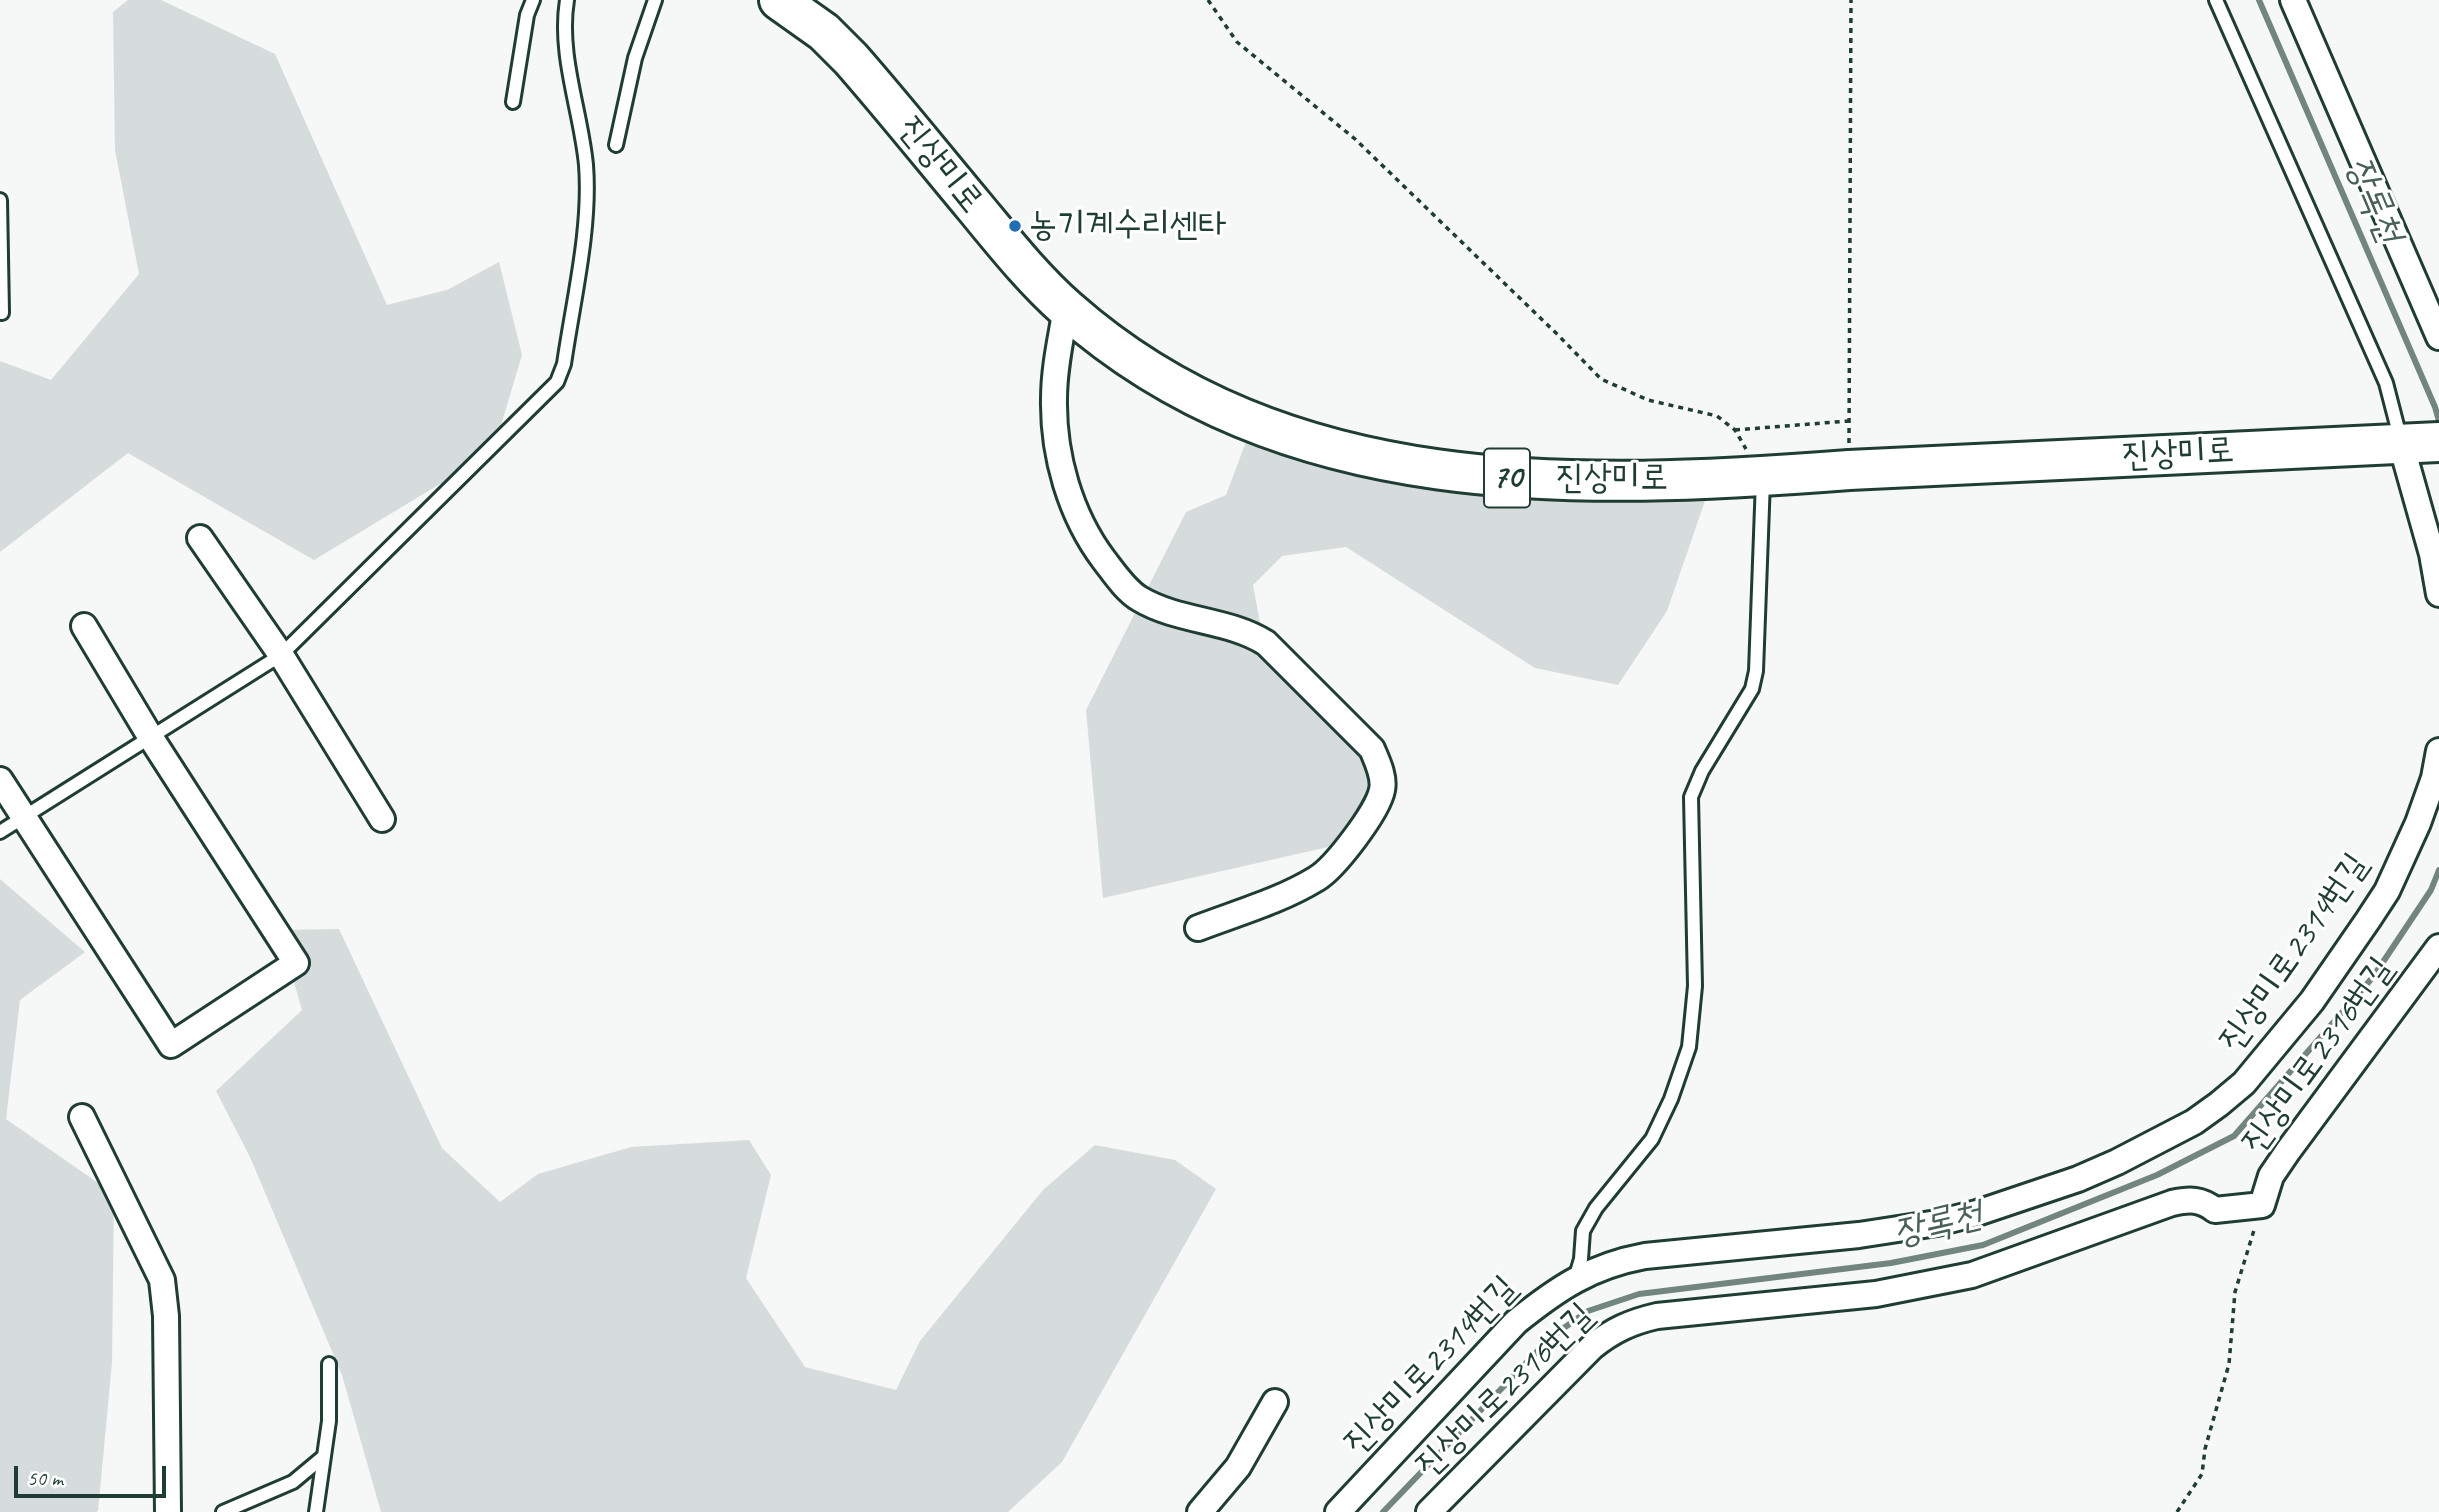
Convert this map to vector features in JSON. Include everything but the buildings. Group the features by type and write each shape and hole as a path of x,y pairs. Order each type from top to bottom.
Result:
{"main road":[{"name":"진상미로","path":"779,0 824,32 851,59 1030,272 1066,308 1145,369 1185,393 1268,428 1372,459 1502,478 1621,480 1763,477 1850,470 2417,443"}],"street":[{"path":"2293,0 2439,337"},
{"path":"1066,308 1057,360 1054,399 1057,442 1072,500 1091,543 1137,598 1166,612 1248,632 1266,643 1372,749 1379,764 1383,788 1374,811 1355,838 1319,878 1198,928"},
{"path":"2417,443 2439,594"},
{"path":"200,538 281,655 382,819"},
{"path":"0,780 171,1045 296,963 151,738 84,626"},
{"name":"진상미로2314번길","path":"1338,1512 1516,1322 1575,1279 1618,1261 1645,1256 1873,1233 1977,1213 2088,1175 2194,1122 2244,1083 2312,1001 2368,920 2387,891 2418,823 2434,778 2439,751"},
{"name":"진상미로2316번길","path":"1429,1512 1592,1347 1612,1331 1632,1322 1657,1316 1876,1294 1972,1275 2172,1203 2190,1199 2205,1202 2215,1210 2262,1205 2271,1176 2288,1151 2439,947"},
{"path":"82,1117 162,1280 166,1316 168,1512"},
{"path":"1200,1512 1238,1466 1275,1402"}],"lane":[{"path":"513,102 527,15 533,0"},
{"path":"0,832 281,655 557,382 566,351 585,205 586,166 564,34 567,0"},
{"path":"616,145 635,58 655,0"},
{"path":"2216,0 2386,383 2417,443"},
{"path":"0,200 2,313"},
{"path":"1575,1279 1581,1259 1583,1231 1596,1208 1652,1139 1671,1099 1689,1047 1695,986 1691,797 1702,771 1752,689 1756,671 1763,477"},
{"path":"316,1512 329,1421 329,1364"},
{"path":"223,1512 293,1482 323,1457"}],"path":[{"path":"1208,0 1237,42 1355,139 1601,379 1648,400 1717,416 1735,430 1751,461 1763,477"},
{"path":"1850,470 1851,0"},
{"path":"1735,430 1849,421"},
{"path":"2177,1512 2202,1474 2205,1449 2229,1364 2235,1292 2262,1205"}],"shaded area":[{"path":"128,0 161,0 275,54 387,305 447,290 499,262 522,355 493,452 314,560 128,453 0,552 0,361 51,380 139,274 115,150 113,12"},
{"path":"1247,439 1386,480 1522,493 1707,495 1667,611 1618,685 1535,668 1346,547 1282,556 1253,585 1267,661 1371,763 1369,800 1337,845 1103,898 1086,710 1186,512 1226,495"},
{"path":"0,879 85,952 20,1000 6,1119 114,1194 112,1363 96,1512 0,1512"},
{"path":"339,929 442,1148 500,1202 538,1174 631,1147 749,1140 771,1175 746,1278 805,1367 896,1390 920,1341 1043,1190 1095,1145 1175,1160 1216,1189 1062,1462 1008,1512 381,1512 342,1375 250,1157 216,1091 302,1010 279,930"}],"waterway":[{"name":"장록천","path":"2259,0 2439,421"},
{"name":"장록천","path":"1383,1512 1551,1337 1588,1311 1639,1294 1891,1263 1983,1245 2157,1175 2234,1136 2373,977 2431,890 2439,870"}],"place":[{"name":"농기계수리센타","path":"1015,226"}]}
